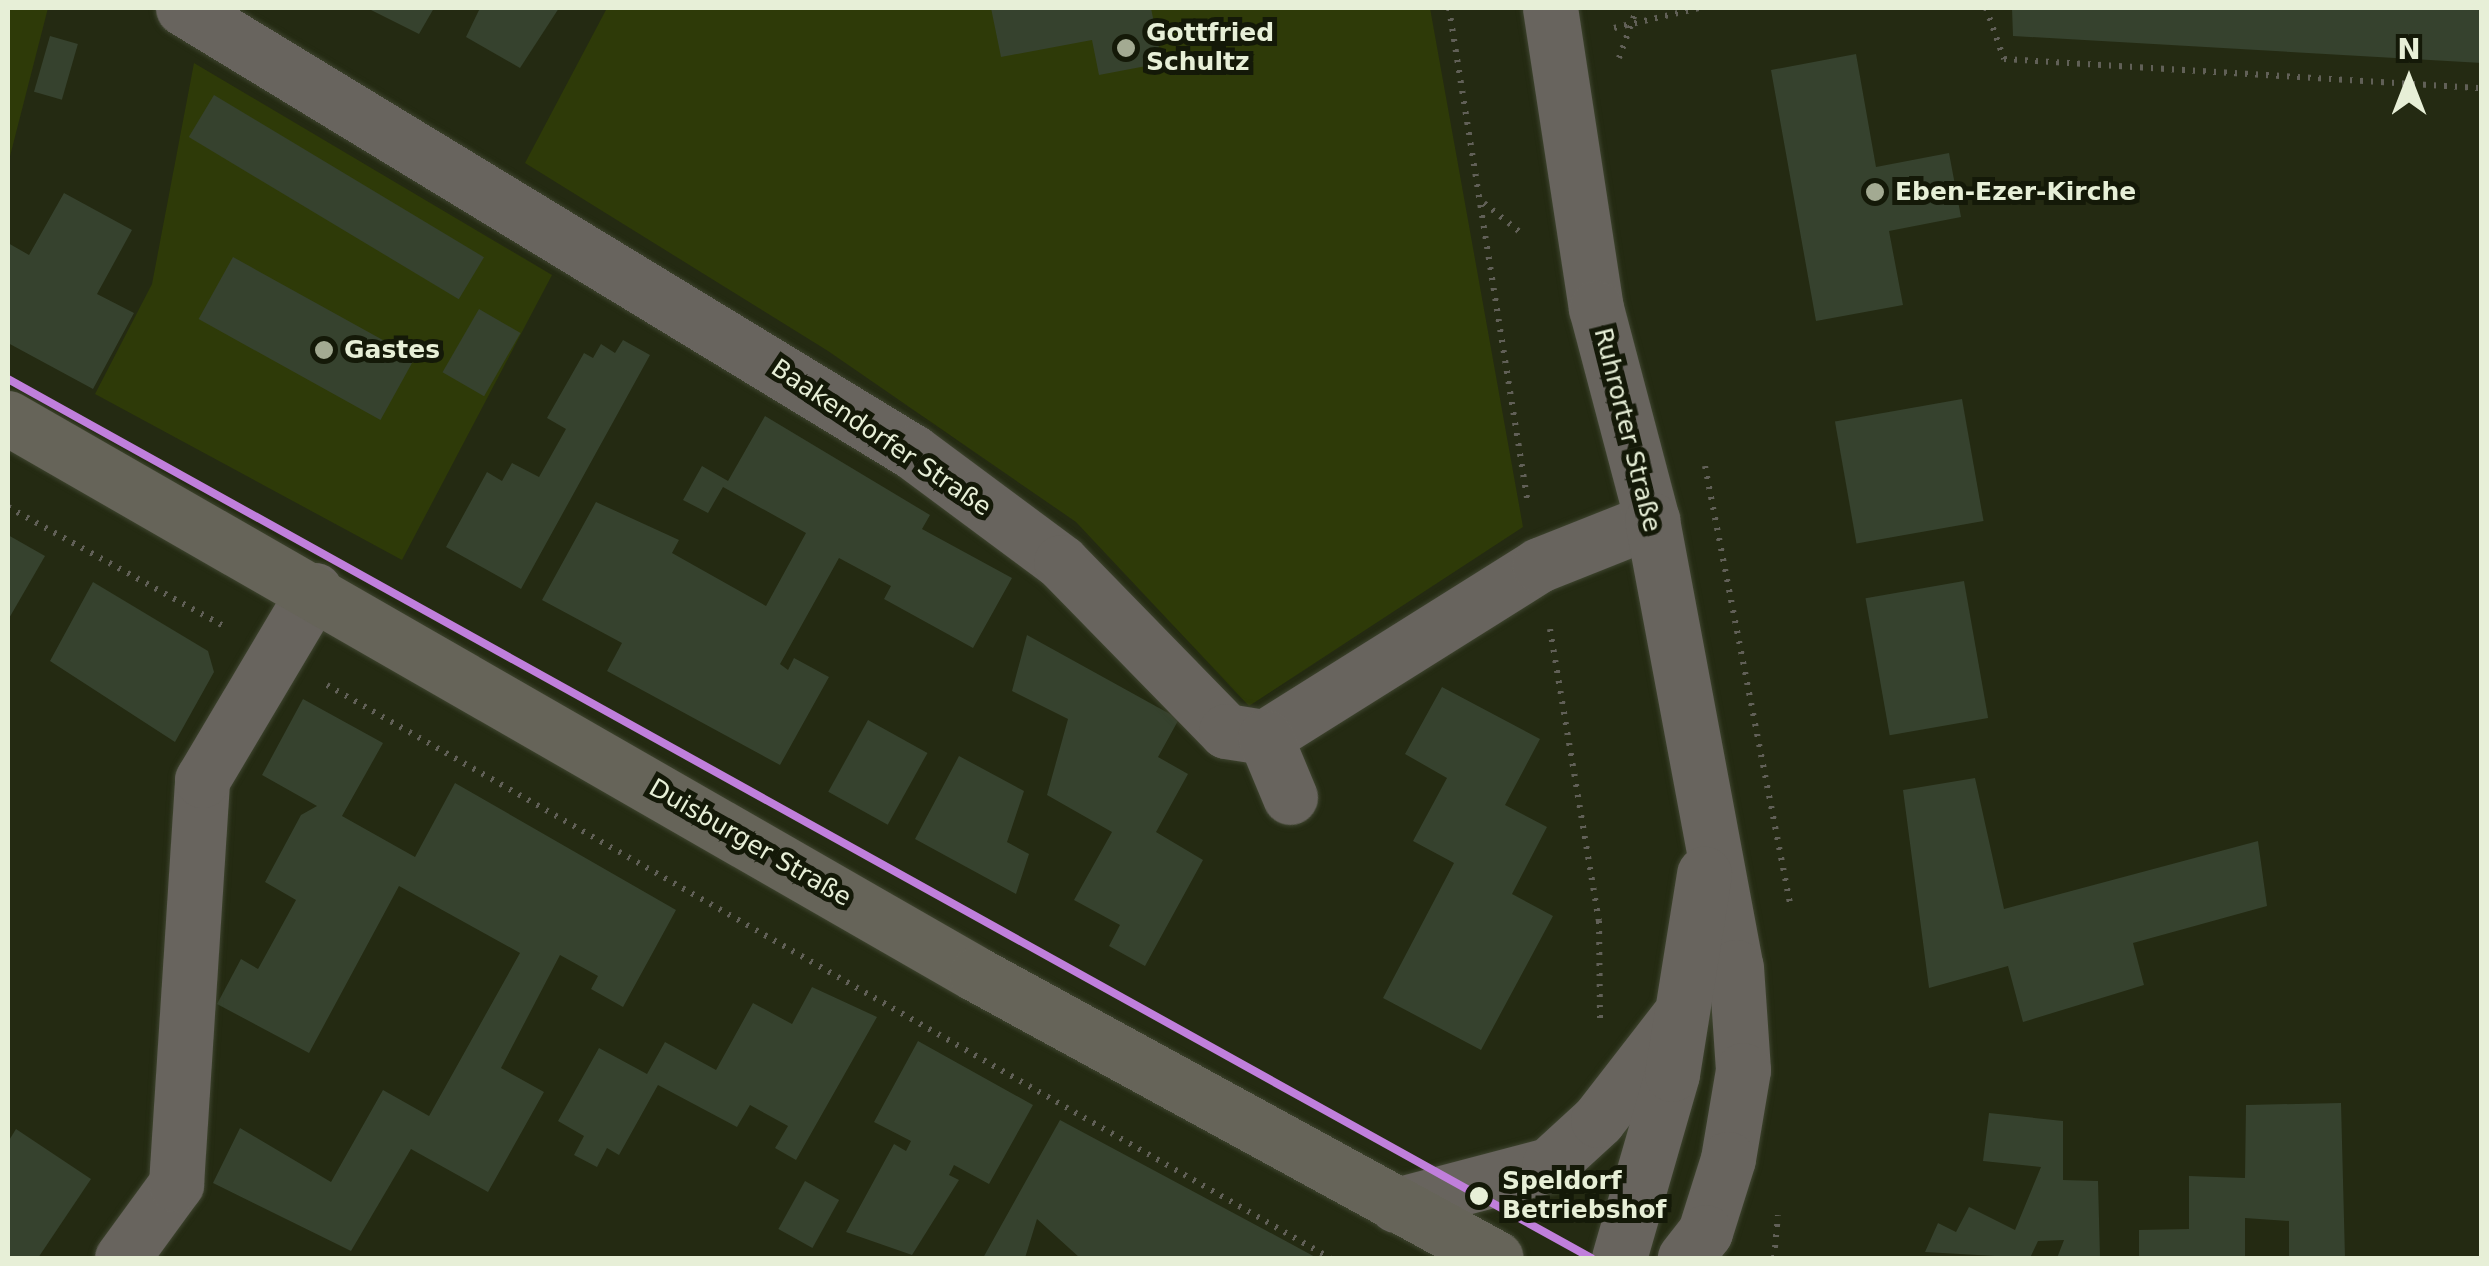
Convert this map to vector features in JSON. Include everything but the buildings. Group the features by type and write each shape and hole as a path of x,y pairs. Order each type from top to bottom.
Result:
{"main road":[{"name":"Duisburger Straße","path":"8,418 1396,1206 1496,1258"}],"street":[{"name":"Baakendorfer Straße","path":"183,8 912,452 1061,562 1226,731 1265,737"},
{"name":"Ruhrorter Straße","path":"1552,25 1596,308 1652,520 1708,852 1736,967 1743,1070 1728,1159 1705,1232 1685,1258"},
{"path":"1290,796 1265,737 1540,565 1652,520"},
{"path":"122,1258 176,1184 202,780 316,590"},
{"name":"Ruhrorter Straße","path":"1618,1258 1682,1012 1708,852"},
{"name":"Ruhrorter Straße","path":"1396,1206 1549,1165 1598,1120 1682,1012"}],"path":[{"path":"1449,8 1483,203 1479,231 1599,921 1597,1038"},
{"path":"1552,25 1699,8"},
{"path":"1986,8 2004,59 2482,88"},
{"path":"8,506 1330,1258"}],"shaded area":[{"path":"8,8 48,8 8,164"},
{"path":"607,8 1430,8 1523,527 1249,706 1076,522 828,351 525,163"},
{"path":"194,63 552,275 402,560 95,394 152,284"}],"transit line":[{"path":"8,379 1591,1258"}],"place":[{"name":"Gottfried Schultz","path":"1126,48"},
{"name":"Eben-Ezer-Kirche","path":"1875,192"},
{"name":"Gastes","path":"324,350"},
{"name":"Speldorf Betriebshof","path":"1479,1196"}]}
